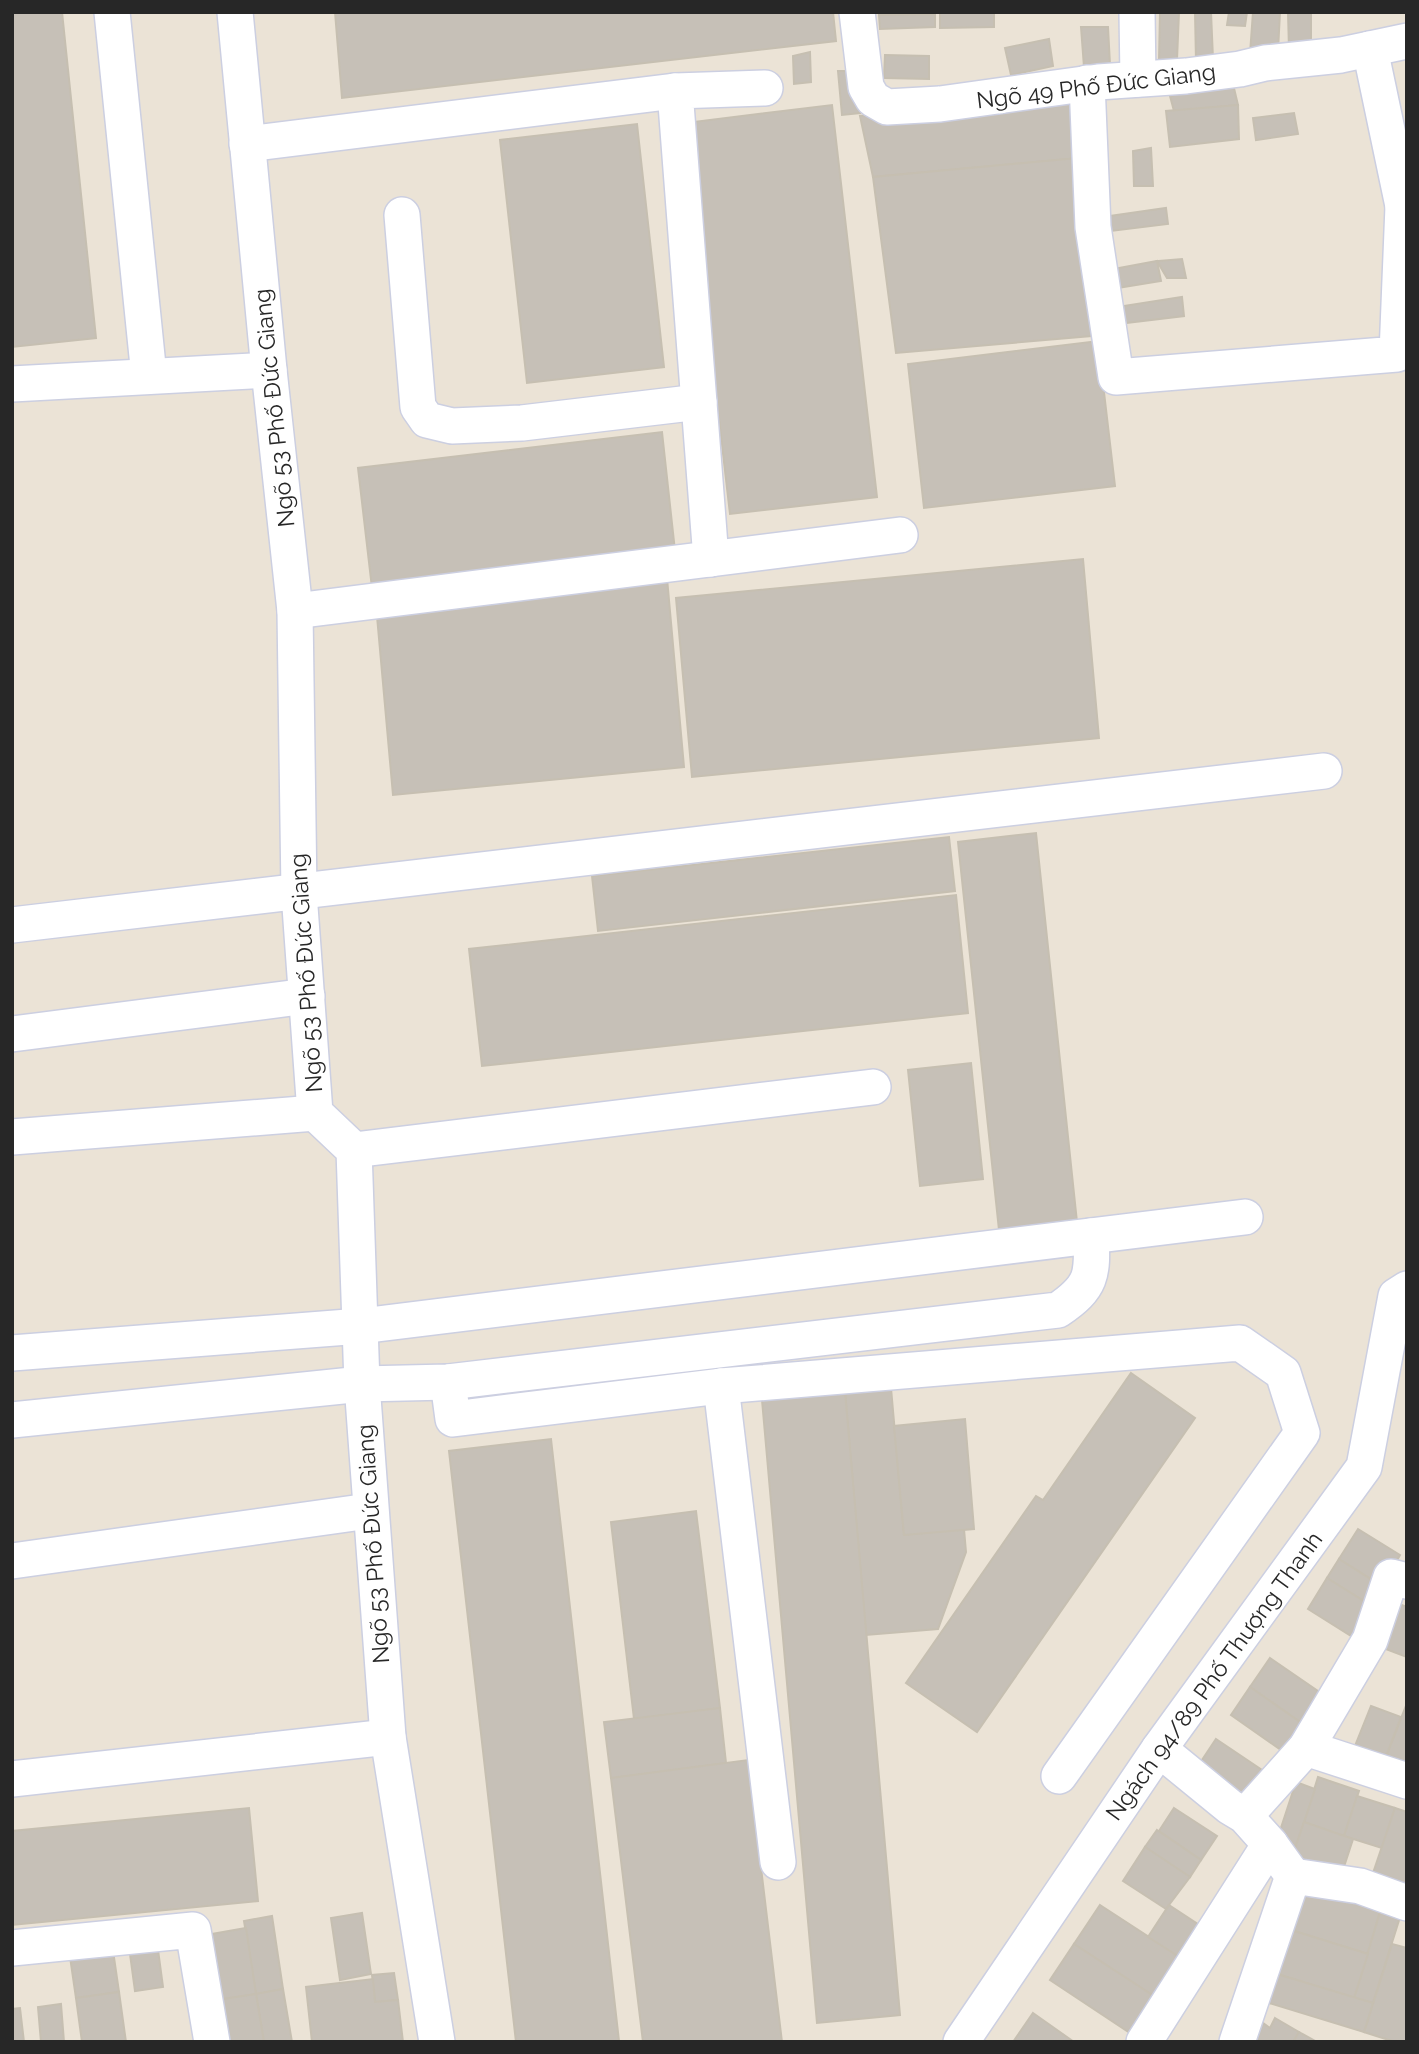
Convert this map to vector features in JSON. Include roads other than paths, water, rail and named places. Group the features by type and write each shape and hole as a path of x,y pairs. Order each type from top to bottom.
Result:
{"street":[{"path":"112,12 149,376"},
{"name":"Ngõ 53 Phố Đức Giang","path":"235,12 295,611 299,893 315,1113 354,1150 369,1511 387,1737 438,2042"},
{"name":"Ngõ 49 Phố Đức Giang","path":"857,12 866,87 873,99 887,107 940,104 1087,83 1199,75 1265,63 1341,55 1407,41"},
{"path":"1137,12 1138,79"},
{"path":"1087,83 1093,227 1116,377 1397,354 1405,205 1370,49"},
{"path":"247,144 675,91 765,88"},
{"path":"675,91 711,559"},
{"path":"402,215 418,407 428,420 452,426 522,423 699,402"},
{"path":"12,384 269,370"},
{"path":"295,611 900,535"},
{"path":"12,925 1324,771"},
{"path":"12,1034 307,996"},
{"path":"354,1150 873,1087"},
{"path":"12,1138 315,1113"},
{"path":"12,1353 361,1326 1245,1217"},
{"path":"12,1420 362,1384 448,1382 1058,1310 1079,1296 1093,1268 1091,1236"},
{"name":"Ngách 94/89 Phố Thượng Thanh","path":"961,2042 1159,1749 1364,1467 1396,1296 1407,1289"},
{"path":"448,1382 453,1419 722,1386 1240,1343 1283,1373 1302,1433 1059,1776"},
{"path":"722,1386 779,1862"},
{"path":"12,1561 369,1511"},
{"path":"1245,1816 1306,1748 1370,1640 1391,1577 1407,1581"},
{"path":"12,1779 387,1737"},
{"path":"1306,1748 1407,1781"},
{"path":"1159,1749 1230,1807 1245,1816 1293,1876 1360,1886 1407,1903"},
{"path":"1144,2042 1270,1844"},
{"path":"1237,2042 1293,1876"},
{"path":"12,1948 194,1930 212,2042"}]}
